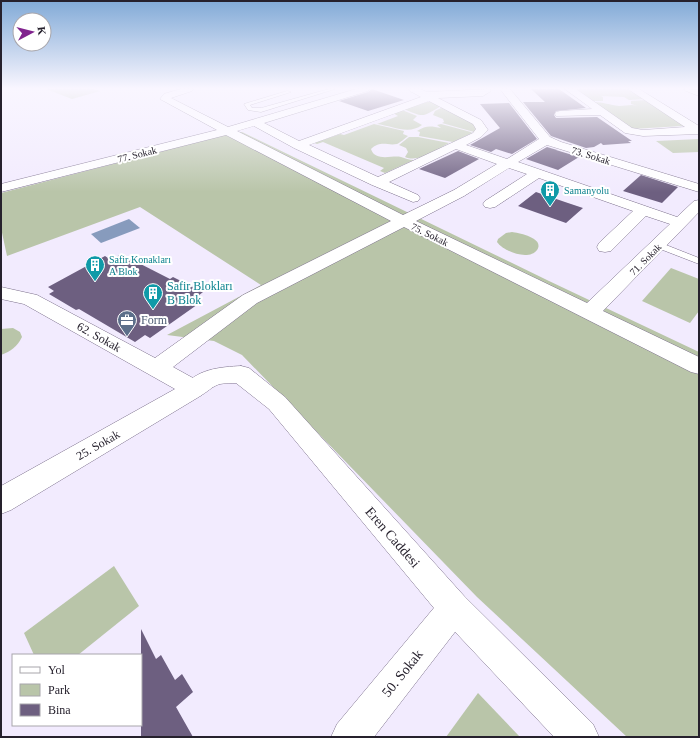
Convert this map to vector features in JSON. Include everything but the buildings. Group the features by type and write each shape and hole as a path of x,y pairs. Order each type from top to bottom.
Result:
{"street":[{"name":"75. Sokak","path":"216,123 226,131 403,221 699,366"},
{"name":"77. Sokak","path":"1,188 254,123"},
{"path":"257,123 298,145 413,198"},
{"path":"298,145 357,123"},
{"path":"377,182 480,134 482,130 478,123"},
{"name":"73. Sokak","path":"533,123 546,140 557,145 699,188"},
{"path":"618,123 627,130 638,133 698,131"},
{"path":"686,123 698,131"},
{"path":"157,368 250,299 459,193 546,140"},
{"path":"455,145 681,223"},
{"path":"490,204 538,173"},
{"name":"71. Sokak","path":"590,312 698,206"},
{"path":"605,247 644,209"},
{"name":"62. Sokak","path":"1,293 30,299 194,389"},
{"name":"Eren Caddesi","path":"194,389 215,376 240,374 277,403 454,608 580,737"},
{"name":"25. Sokak","path":"1,501 194,389"},
{"name":"50. Sokak","path":"361,732 454,608"}],"lane":[{"path":"658,245 699,261"}],"green space":[{"path":"419,123 422,125 417,128 406,130 377,124"},
{"path":"444,123 473,123 477,130 474,132"},
{"path":"624,123 680,123 687,128 682,126 632,129"},
{"path":"374,124 404,131 403,134 408,136 397,144 381,144 375,146 371,149 373,153 380,157 401,157 414,160 385,173 380,171 384,168 323,142 317,144 314,143 340,134 344,135"},
{"path":"441,124 472,133 453,142 419,136 420,132 417,131 420,129 429,126 441,128 437,125"},
{"path":"242,132 699,352 699,737 627,737 477,597 242,355 214,341 167,335 261,285 140,207 7,256 1,228 1,193 225,135"},
{"path":"409,137 418,137 449,143 422,157 410,158 405,157 408,152 406,148 399,145"},
{"path":"699,139 699,152 673,153 656,141"},
{"path":"512,232 534,239 539,246 537,250 528,255 523,255 511,252 500,246 497,242 498,239 506,233"},
{"path":"671,268 699,279 699,311 690,323 642,301"},
{"path":"13,328 20,332 22,337 13,348 1,355 1,329"},
{"path":"114,566 139,606 79,654 34,654 24,633"},
{"path":"478,693 520,737 446,737"}],"water":[{"path":"129,219 140,228 101,243 91,234"}],"place":[{"name":"Samanyolu","path":"550,207"},
{"name":"Safir Konakları A Blok","path":"95,282"},
{"name":"Safir Blokları B Blok","path":"153,310"},
{"name":"Form","path":"127,337"}]}
